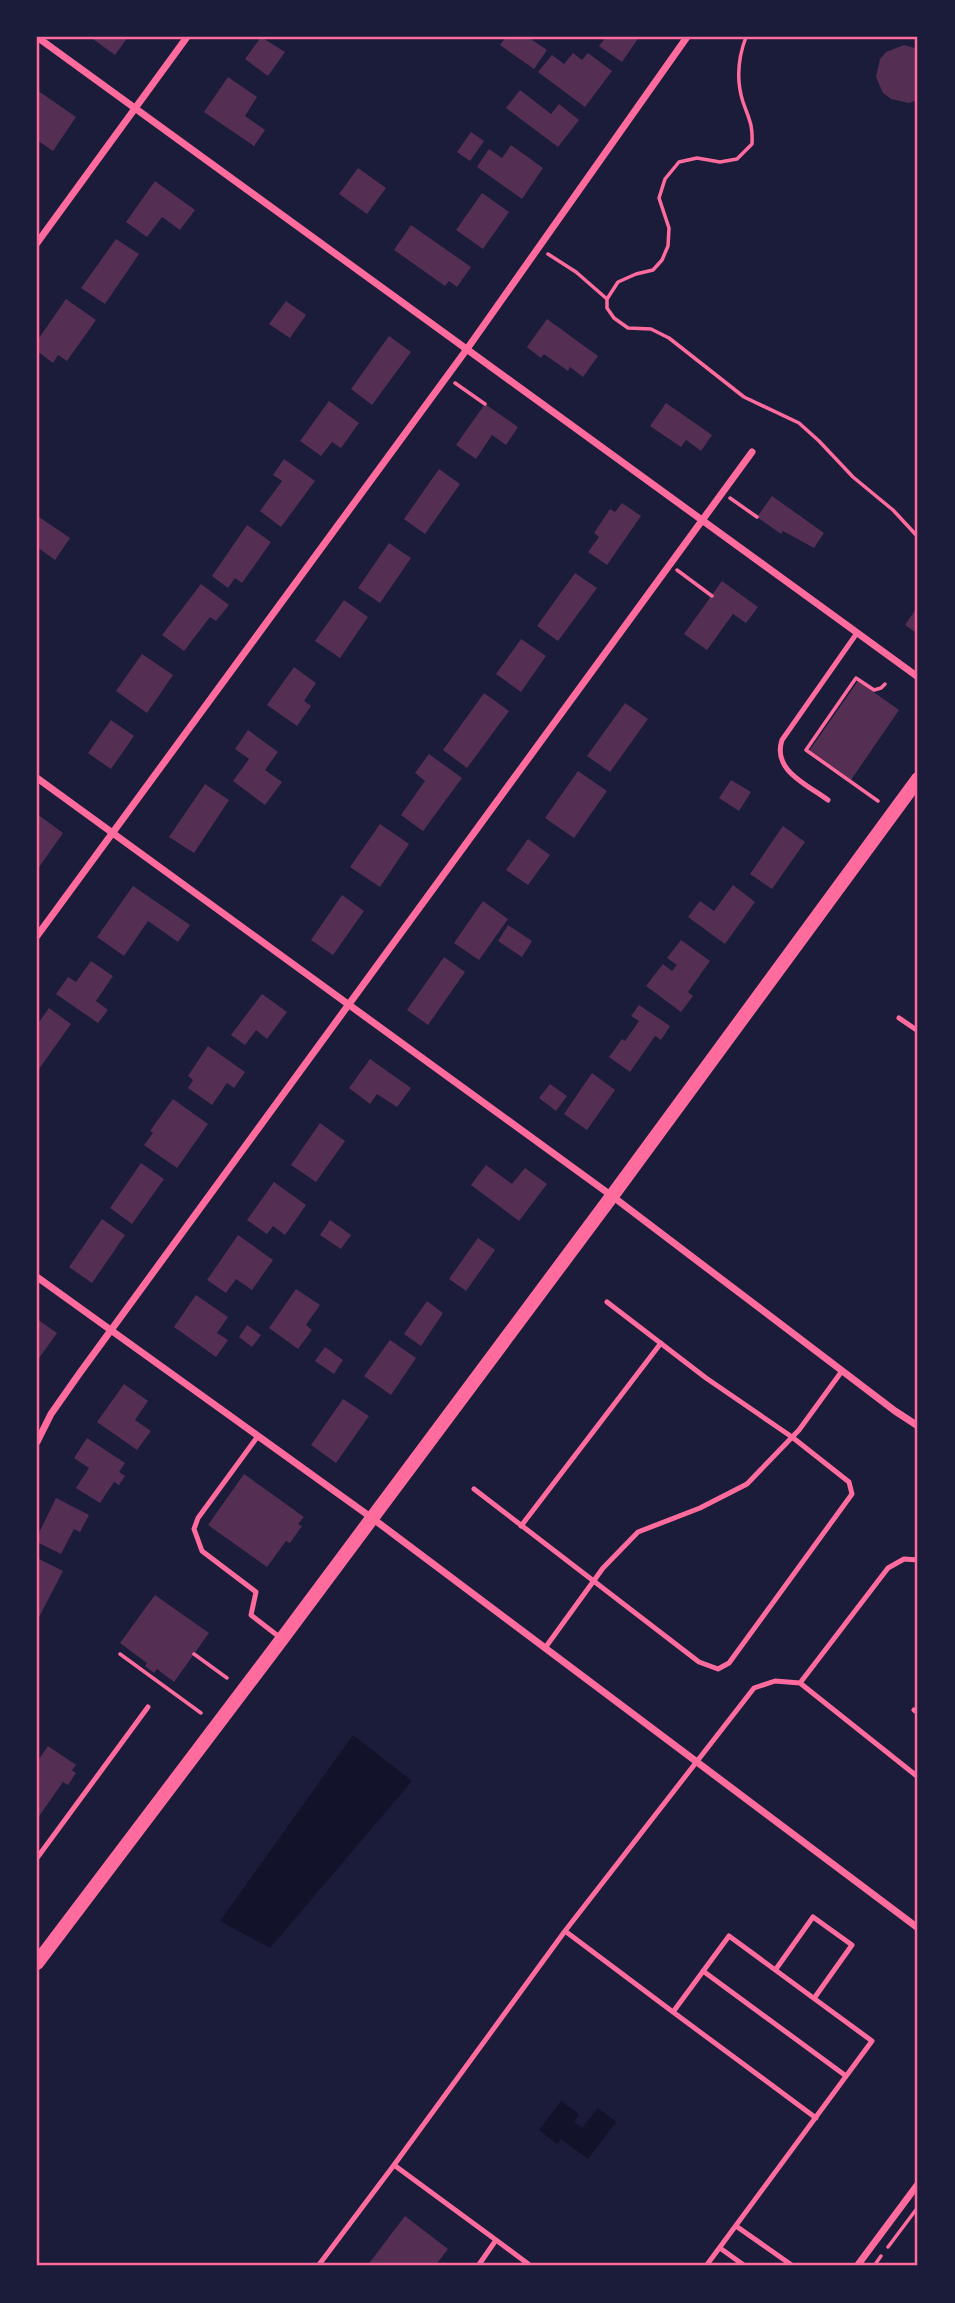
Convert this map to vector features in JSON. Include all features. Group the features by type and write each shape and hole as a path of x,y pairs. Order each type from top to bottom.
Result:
{"main road":[{"path":"37,1963 612,1196 918,779"}],"street":[{"path":"37,37 918,677"},
{"path":"37,243 187,37"},
{"path":"37,936 467,349 687,37"},
{"path":"37,1442 51,1414 111,1330 752,452"},
{"path":"37,778 612,1196 895,1412 918,1426"},
{"path":"37,1277 372,1518 918,1928"},
{"path":"857,2266 918,2184"}],"lane":[{"path":"828,800 788,771 778,752 782,740 857,633"},
{"path":"899,1018 918,1031"},
{"path":"474,1489 699,1662 718,1669 729,1663 852,1494 849,1482 792,1437 706,1378 607,1302"},
{"path":"522,1526 661,1343"},
{"path":"545,1648 603,1568 638,1532 700,1508 747,1484 792,1437 842,1371"},
{"path":"258,1436 198,1518 194,1529 202,1551 256,1592 251,1615 282,1639"},
{"path":"800,1683 888,1568 904,1559 918,1560"},
{"path":"318,2266 565,1931 754,1688 775,1681 800,1683 918,1777"},
{"path":"37,1858 148,1707"},
{"path":"776,1969 813,1917 852,1945 815,1997"},
{"path":"565,1931 816,2118"},
{"path":"673,2012 729,1936 872,2041 706,2266"},
{"path":"703,1971 846,2076"},
{"path":"394,2165 531,2266"},
{"path":"736,2226 793,2266"},
{"path":"478,2266 496,2240"},
{"path":"720,2248 745,2266"}],"path":[{"path":"746,37 739,55 738,79 753,126 752,144 737,159 720,162 697,158 679,162 665,179 659,198 668,229 668,246 662,260 653,270 618,282 607,299 607,308 614,318 628,328 650,329 669,338 744,397 799,424 853,477 894,510 918,537"},
{"path":"538,248 576,272 607,299"},
{"path":"446,377 485,404"},
{"path":"723,493 757,517"},
{"path":"670,565 712,596"},
{"path":"878,801 806,750 856,678 874,690 885,684"},
{"path":"120,1654 201,1713"},
{"path":"194,1654 227,1678"},
{"path":"874,2266 918,2207"}],"shaded area":[{"path":"353,1735 412,1781 270,1948 220,1921"},
{"path":"561,2101 579,2114 574,2122 582,2128 598,2108 616,2122 588,2159 561,2139 557,2144 539,2130"}],"building":[{"path":"90,37 128,37 115,55"},
{"path":"261,37 285,52 268,76 245,59"},
{"path":"506,37 528,37 547,50 534,69 500,45"},
{"path":"606,37 639,37 622,62 599,46"},
{"path":"904,45 918,49 918,100 909,103 891,99 883,93 876,77 880,59 886,52"},
{"path":"573,53 582,60 588,53 612,71 585,107 538,72 552,55 564,64"},
{"path":"228,77 257,97 245,116 265,130 254,146 204,112"},
{"path":"37,90 76,117 53,151 37,140"},
{"path":"520,90 551,114 559,104 579,120 558,147 506,108"},
{"path":"471,132 484,141 470,161 457,152"},
{"path":"511,145 543,168 522,199 477,167 489,149 502,158"},
{"path":"358,168 386,188 367,214 339,194"},
{"path":"155,181 195,210 180,230 162,217 147,237 126,222"},
{"path":"482,193 509,212 483,249 456,230"},
{"path":"411,225 471,267 457,287 449,281 445,286 394,250"},
{"path":"116,239 139,254 105,304 81,288"},
{"path":"66,299 96,320 67,361 58,355 53,363 37,351 37,341"},
{"path":"286,301 306,315 290,338 269,324"},
{"path":"547,319 598,356 583,377 570,367 568,371 544,354 541,358 527,347"},
{"path":"389,336 411,352 372,405 351,389"},
{"path":"329,401 359,423 341,448 332,442 321,456 300,441"},
{"path":"666,403 712,435 701,451 686,440 681,447 650,426"},
{"path":"485,404 518,427 506,445 492,435 476,459 456,445"},
{"path":"284,459 315,481 281,527 260,511 282,481 273,475"},
{"path":"439,469 460,484 425,534 404,519"},
{"path":"772,496 824,533 814,548 783,531 781,534 757,517"},
{"path":"622,503 641,516 607,565 588,552 599,537 594,533 610,509 615,512"},
{"path":"39,517 70,538 55,560 37,547"},
{"path":"247,525 271,542 242,583 235,578 228,588 212,576"},
{"path":"389,543 411,558 380,603 358,588"},
{"path":"575,573 597,588 558,641 537,626"},
{"path":"722,581 758,607 746,623 733,614 707,650 684,634"},
{"path":"201,584 229,605 216,621 210,617 184,651 162,635"},
{"path":"344,600 368,617 340,658 315,641"},
{"path":"918,606 918,634 905,625"},
{"path":"521,639 546,656 521,692 496,674"},
{"path":"142,654 173,675 147,713 116,691"},
{"path":"294,667 316,683 304,701 311,706 297,726 267,705"},
{"path":"858,681 899,710 851,780 809,751"},
{"path":"484,693 509,711 467,768 443,750"},
{"path":"625,703 648,719 610,772 587,756"},
{"path":"111,720 134,736 111,769 88,753"},
{"path":"248,730 278,752 265,770 282,782 265,805 233,781 249,759 235,749"},
{"path":"429,754 462,778 423,831 401,815 425,781 415,773"},
{"path":"578,771 607,791 574,838 545,818"},
{"path":"731,780 751,792 739,811 719,798"},
{"path":"205,784 229,800 194,853 169,837"},
{"path":"37,814 63,833 37,870"},
{"path":"380,824 409,844 380,887 350,867"},
{"path":"783,826 805,842 772,889 750,874"},
{"path":"528,839 550,855 528,885 506,870"},
{"path":"733,885 755,902 725,944 688,917 700,901 714,911"},
{"path":"133,886 190,925 178,942 148,921 124,956 97,937"},
{"path":"342,895 364,911 333,955 311,940"},
{"path":"483,901 508,919 479,960 454,943"},
{"path":"508,925 532,941 522,957 498,941"},
{"path":"681,940 710,961 688,992 693,996 681,1012 646,986 663,964 672,971 677,965 667,958"},
{"path":"444,957 465,972 428,1025 407,1010"},
{"path":"91,961 113,976 96,1001 108,1010 98,1023 56,994 68,977 76,982"},
{"path":"262,994 287,1012 267,1039 256,1030 245,1045 231,1035"},
{"path":"639,1005 670,1026 661,1040 655,1036 630,1072 609,1057 639,1021 631,1016"},
{"path":"49,1008 71,1024 39,1069 37,1025"},
{"path":"208,1046 245,1072 234,1088 227,1083 212,1105 188,1088 193,1080 188,1076"},
{"path":"370,1059 411,1088 397,1107 377,1094 370,1104 349,1088"},
{"path":"592,1073 615,1090 587,1130 564,1114"},
{"path":"550,1084 567,1096 556,1111 539,1098"},
{"path":"173,1099 208,1124 177,1168 144,1145 153,1133 150,1131"},
{"path":"320,1123 345,1141 316,1182 291,1165"},
{"path":"141,1163 164,1179 132,1224 110,1208"},
{"path":"486,1165 512,1184 525,1168 547,1184 519,1221 471,1185"},
{"path":"274,1182 306,1205 285,1235 273,1226 267,1234 247,1220"},
{"path":"102,1219 125,1235 92,1283 69,1267"},
{"path":"330,1220 351,1235 341,1249 320,1235"},
{"path":"238,1235 273,1260 252,1290 236,1279 226,1293 207,1280"},
{"path":"478,1238 495,1250 466,1291 449,1279"},
{"path":"296,1289 320,1305 306,1325 312,1330 298,1349 269,1328"},
{"path":"196,1295 228,1317 217,1333 228,1340 216,1357 174,1327"},
{"path":"427,1301 443,1313 421,1346 404,1334"},
{"path":"37,1319 57,1333 37,1361"},
{"path":"247,1325 261,1335 252,1347 239,1337"},
{"path":"390,1340 416,1358 391,1395 364,1376"},
{"path":"325,1347 343,1360 334,1374 315,1361"},
{"path":"124,1384 148,1401 135,1420 151,1431 137,1450 97,1422"},
{"path":"343,1399 369,1416 336,1463 311,1445"},
{"path":"87,1438 125,1463 119,1472 125,1476 119,1485 114,1482 100,1503 76,1488 89,1468 74,1458"},
{"path":"244,1474 304,1517 298,1524 302,1526 290,1543 286,1541 267,1567 208,1525"},
{"path":"56,1498 89,1515 80,1532 74,1529 61,1554 37,1542"},
{"path":"39,1559 63,1571 39,1617 37,1563"},
{"path":"155,1595 209,1633 174,1682 157,1669 154,1673 145,1666 147,1663 120,1643"},
{"path":"48,1746 76,1765 72,1770 76,1773 68,1785 63,1782 37,1819 37,1762"},
{"path":"405,2216 448,2249 435,2266 367,2266"}]}
